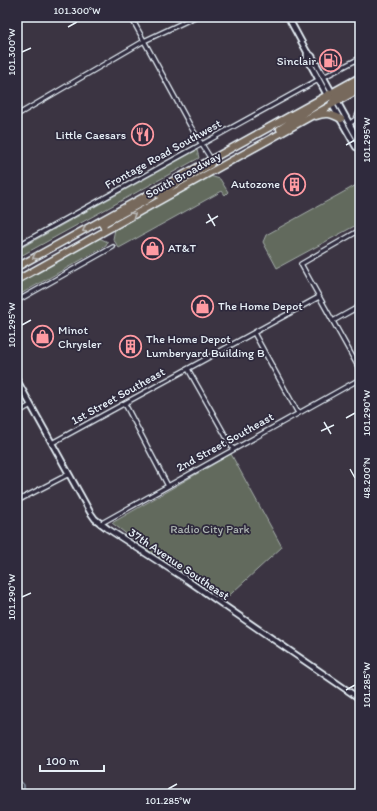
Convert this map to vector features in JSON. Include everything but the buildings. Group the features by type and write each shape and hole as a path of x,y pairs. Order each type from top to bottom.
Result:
{"highway":[{"name":"South Broadway","path":"17,280 296,124 360,77"},
{"path":"261,144 285,126 332,98 360,84"},
{"name":"South Broadway","path":"17,267 294,114 332,98 360,89"},
{"path":"219,168 217,161 219,159 259,138 294,114"},
{"path":"296,124 303,123 323,114 329,114 340,119"},
{"path":"146,207 174,186 210,165 212,162 211,159"},
{"path":"105,231 103,225 106,222 147,200 170,183"}],"street":[{"path":"131,17 201,144 211,159"},
{"path":"17,115 144,41 194,17"},
{"path":"288,17 307,52 312,56 324,77 340,119 356,147 360,148"},
{"path":"307,52 307,58 318,80 332,98 360,143"},
{"path":"324,77 360,58"},
{"name":"Frontage Road Southwest","path":"17,246 318,80"},
{"path":"349,124 356,119 360,110"},
{"path":"360,230 301,264 360,370"},
{"path":"17,301 113,247"},
{"name":"1st Street Southeast","path":"52,443 319,297"},
{"path":"333,321 360,306"},
{"path":"254,332 298,413"},
{"path":"188,369 233,449"},
{"name":"2nd Street Southeast","path":"100,524 360,379"},
{"name":"37th Avenue Southeast","path":"17,380 90,512 100,524 187,580 360,699"},
{"path":"125,404 168,486"},
{"path":"17,413 31,405"},
{"path":"17,501 69,474"}],"green space":[{"path":"197,150 199,158 17,258 17,250"},
{"path":"210,176 220,179 228,192 225,195 222,191 119,248 113,239 115,229"},
{"path":"360,183 360,223 277,268 263,242 266,235"},
{"path":"99,238 108,242 106,246 17,296 17,284"},
{"name":"Radio City Park","path":"231,454 282,547 221,603 195,586 112,523"}],"waterway":[{"path":"17,778 24,785 24,794"}],"place":[{"name":"Sinclair","path":"331,61"},
{"name":"Little Caesars","path":"142,135"},
{"name":"Autozone","path":"295,184"},
{"name":"AT&T","path":"152,248"},
{"name":"The Home Depot","path":"202,306"},
{"name":"Minot Chrysler","path":"42,337"},
{"name":"The Home Depot Lumberyard Building B","path":"130,346"}]}
